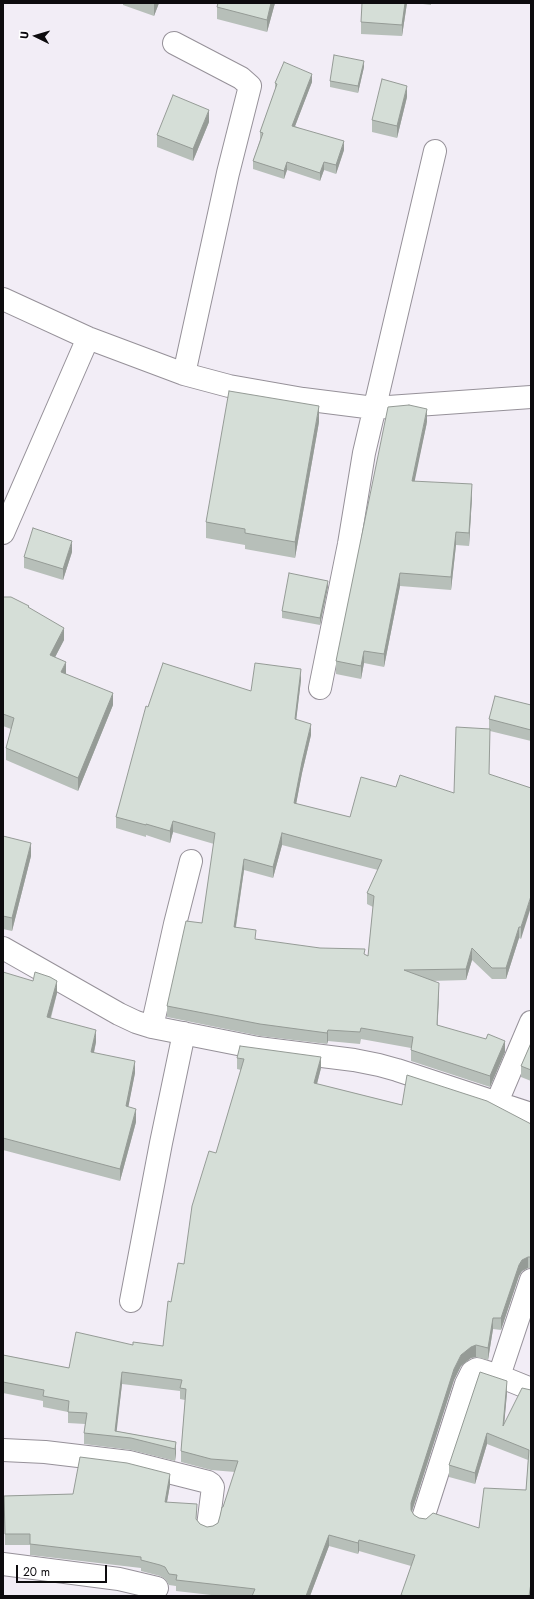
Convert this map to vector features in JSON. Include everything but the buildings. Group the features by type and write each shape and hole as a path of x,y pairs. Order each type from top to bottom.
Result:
{"street":[{"path":"174,43 241,78 250,86 228,173 184,374"},
{"path":"320,688 349,544 364,453 435,151"},
{"path":"3,299 88,338 184,374 229,386 303,399 374,408 531,397"},
{"path":"3,533 88,338"},
{"path":"152,1028 175,924 191,861"},
{"path":"3,948 119,1014 152,1028 258,1048 354,1060 378,1065 531,1114"},
{"path":"497,1102 531,1022"},
{"path":"131,1301 184,1033"},
{"path":"499,1376 531,1280"},
{"path":"423,1518 466,1384 472,1372 477,1368 531,1389"},
{"path":"3,1450 45,1452 129,1462 208,1482 213,1487 208,1526"},
{"path":"3,1564 119,1579 157,1588"}]}
